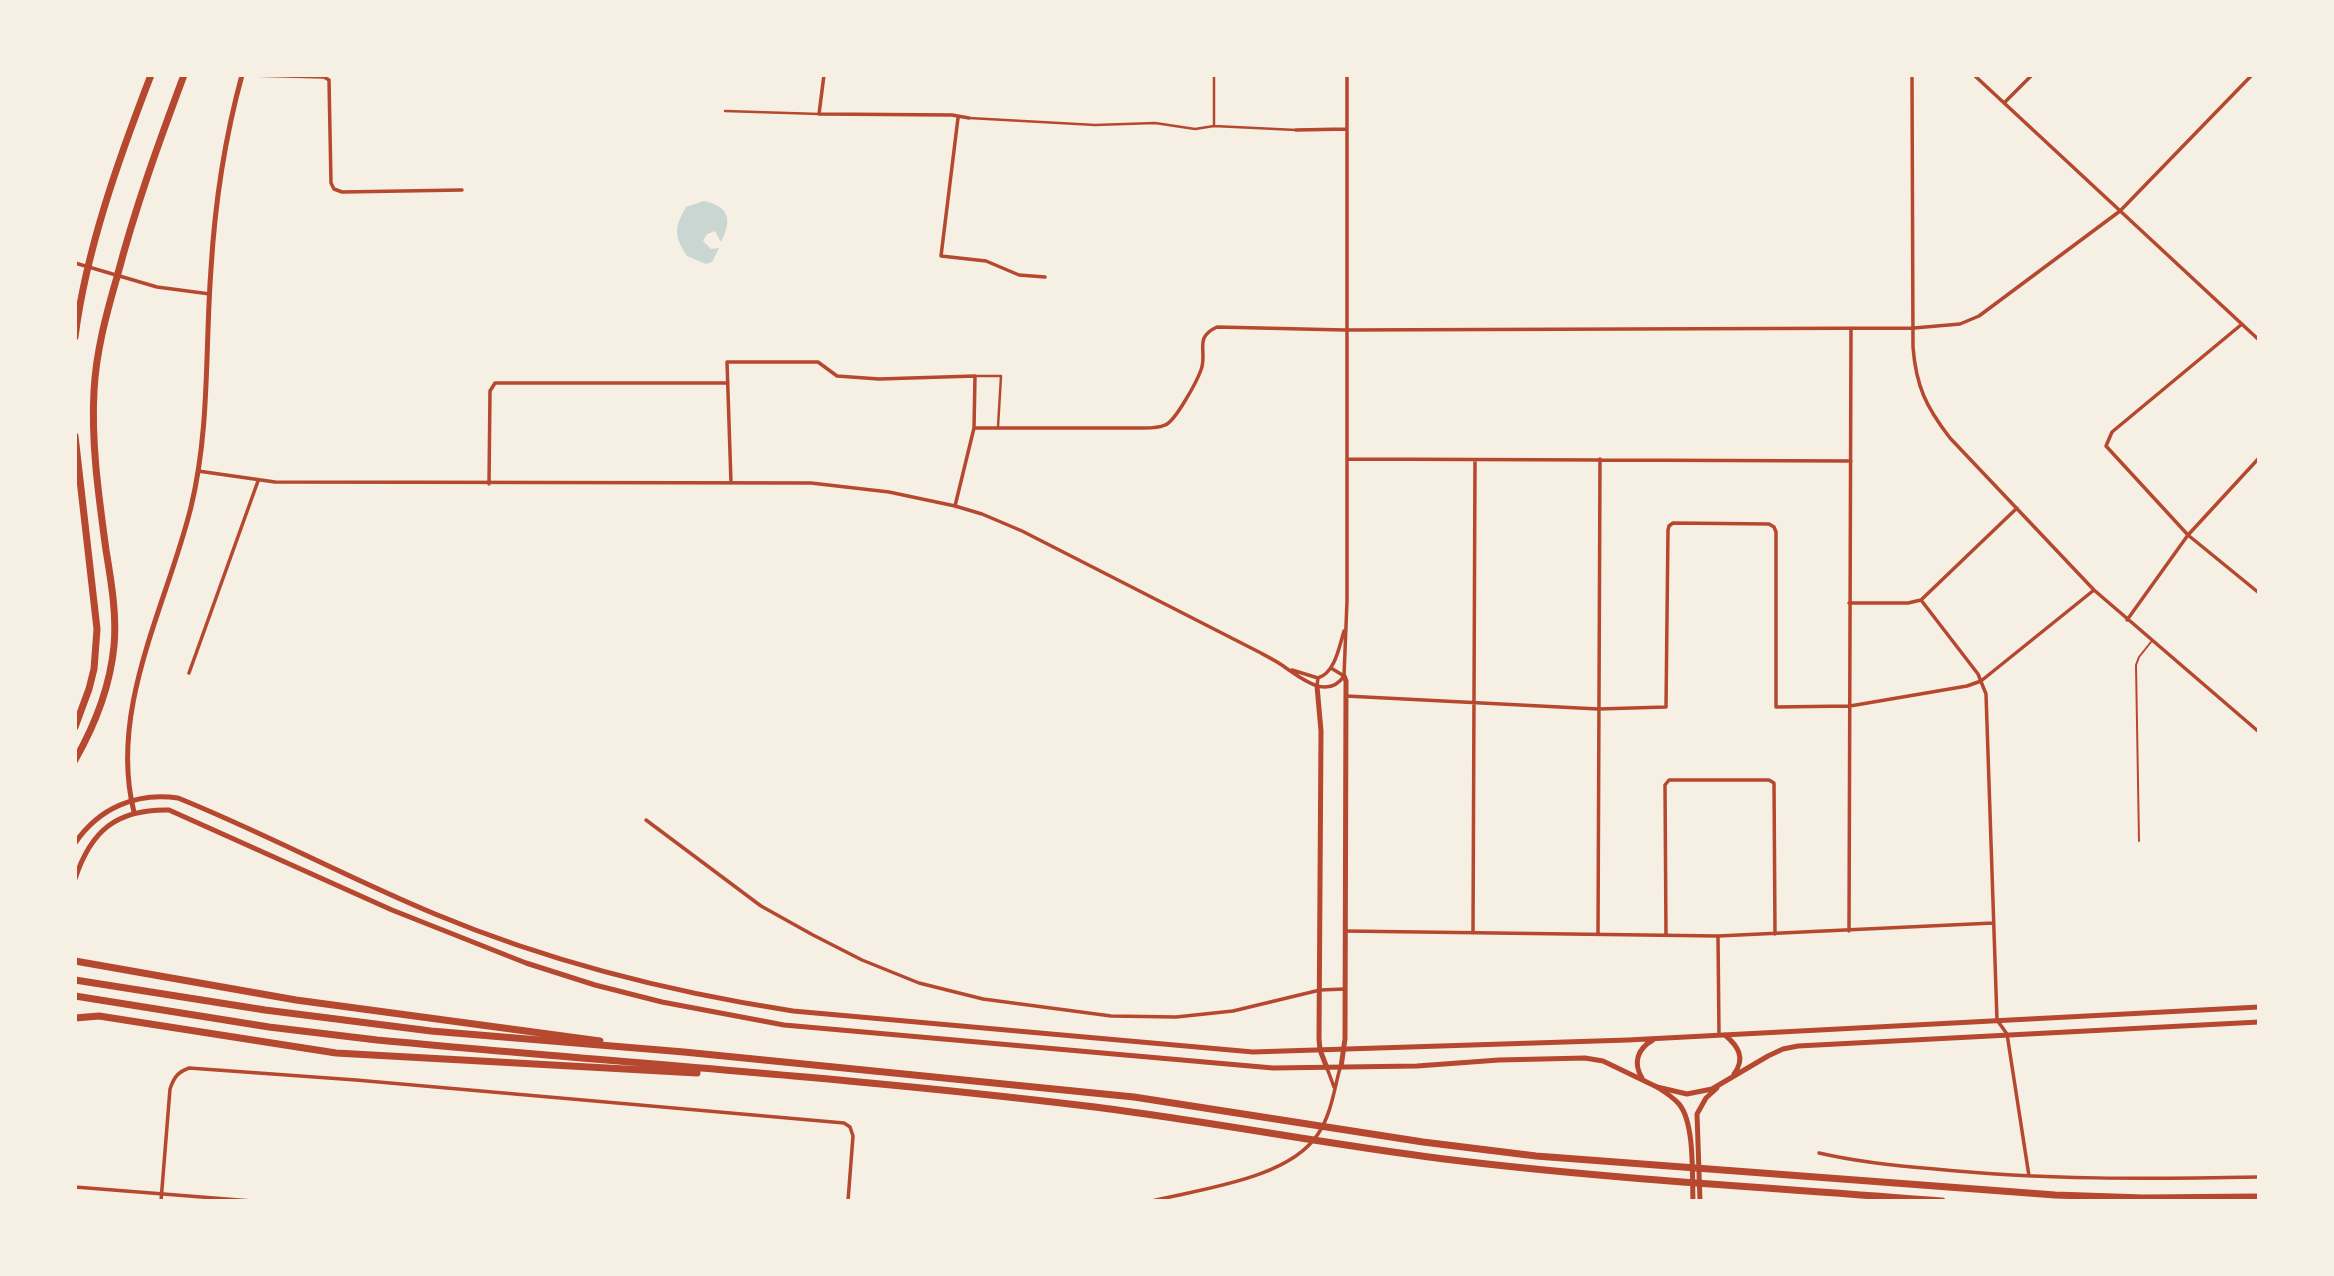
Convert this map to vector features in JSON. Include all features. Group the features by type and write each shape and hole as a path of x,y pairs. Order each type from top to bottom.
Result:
{"highway":[{"path":"75,337 83,290 116,172 151,75"},
{"path":"75,761 93,726 107,688 115,627 94,427 96,361 125,246 184,75"},
{"path":"75,436 97,629 92,679 75,727"},
{"path":"75,961 296,1000 684,1052"},
{"path":"75,980 431,1031 684,1052 1134,1097 1412,1141 1535,1156 2055,1195 2143,1198 2259,1197"},
{"path":"75,996 269,1027 377,1040 789,1076 1111,1109 1418,1156 1529,1169 1942,1201"},
{"path":"75,1018 99,1016 297,1049 356,1055 789,1076"}],"main road":[{"path":"134,812 129,757 133,708 145,655 191,508 198,471 206,395 209,294 221,161 242,75"},
{"path":"1341,1067 1344,1050 1345,989 1344,676"},
{"path":"1317,686 1321,731 1320,1050 1327,1068"},
{"path":"75,843 92,822 119,805 158,795 178,798 402,900 478,931 587,968 717,999 793,1011 1254,1052 1656,1038 2259,1007"},
{"path":"75,878 96,836 113,822 134,812 169,810 457,938 595,985 784,1025 1273,1068 1585,1058 1603,1061 1657,1087 1679,1105 1685,1115 1690,1143 1693,1201"},
{"path":"1700,1201 1697,1114 1706,1098 1732,1076 1783,1049 2007,1034 2259,1022"},
{"path":"1721,1034 1739,1051 1739,1068 1732,1076"},
{"path":"1643,1080 1637,1070 1638,1055 1647,1043 1656,1038"},
{"path":"1657,1087 1687,1094 1722,1084"}],"street":[{"path":"248,75 309,76 329,80 331,183 334,189 462,190"},
{"path":"819,114 824,75"},
{"path":"1213,75 1214,126"},
{"path":"1286,668 1303,681 1317,686 1337,685 1344,676 1347,75"},
{"path":"1912,75 1915,372 1923,400 1950,438 2094,590 2151,642 2259,732"},
{"path":"1974,75 2259,340"},
{"path":"2004,103 2032,75"},
{"path":"974,428 1143,428 1169,424 1188,396 1202,368 1202,339 1208,331 1217,327 1345,330 1914,328 1960,324 1979,316 2120,211 2252,75"},
{"path":"724,111 952,115 958,118 1095,125 1171,123 1181,128 1195,129 1214,126 1296,130 1347,129"},
{"path":"958,118 941,256 986,261 1019,275 1045,277"},
{"path":"75,263 157,287 209,294"},
{"path":"2242,324 2112,432 2106,446 2188,535 2259,593"},
{"path":"1849,931 1851,328"},
{"path":"732,483 727,362 818,362 837,376 879,379 1001,376 998,427"},
{"path":"955,506 974,428 975,376"},
{"path":"489,484 489,391 495,383 728,383"},
{"path":"2127,620 2188,535 2259,458"},
{"path":"1347,459 1851,461"},
{"path":"1598,934 1600,460"},
{"path":"1474,933 1475,461"},
{"path":"198,471 258,481 489,484 811,483 889,492 955,506 1011,526 1286,668 1318,678 1324,676 1330,668 1346,626"},
{"path":"189,673 258,481"},
{"path":"1849,603 1908,603 1921,600 2017,508"},
{"path":"1346,696 1598,709 1666,707 1668,530 1673,523 1769,524 1774,527 1776,707 1850,706 1982,681 2094,590"},
{"path":"1921,600 1982,681 1986,694 1997,1020 2007,1034 2029,1176"},
{"path":"1330,668 1344,676"},
{"path":"1317,686 1318,678"},
{"path":"1666,934 1665,785 1669,780 1769,780 1774,783 1775,934"},
{"path":"646,820 761,905 813,935 862,960 919,983 983,999 1111,1016 1176,1017 1258,1007 1320,990 1345,989"},
{"path":"1345,930 1718,936 1993,923"},
{"path":"1718,936 1721,1034"},
{"path":"1152,1201 1241,1179 1265,1171 1299,1154 1319,1134 1341,1067"},
{"path":"161,1201 170,1089 173,1078 180,1071 189,1068 275,1073 844,1123 850,1127 853,1136 848,1201"},
{"path":"1327,1068 1335,1089"},
{"path":"1819,1153 1858,1162 1990,1175 2132,1179 2259,1177"},
{"path":"75,1186 252,1201"}],"lane":[{"path":"2139,841 2136,665 2151,642"}],"shaded area":[{"path":"704,201 724,211 727,221 721,242 715,231 707,234 703,241 711,249 719,248 712,262 706,264 687,256 677,232 686,207"}]}
